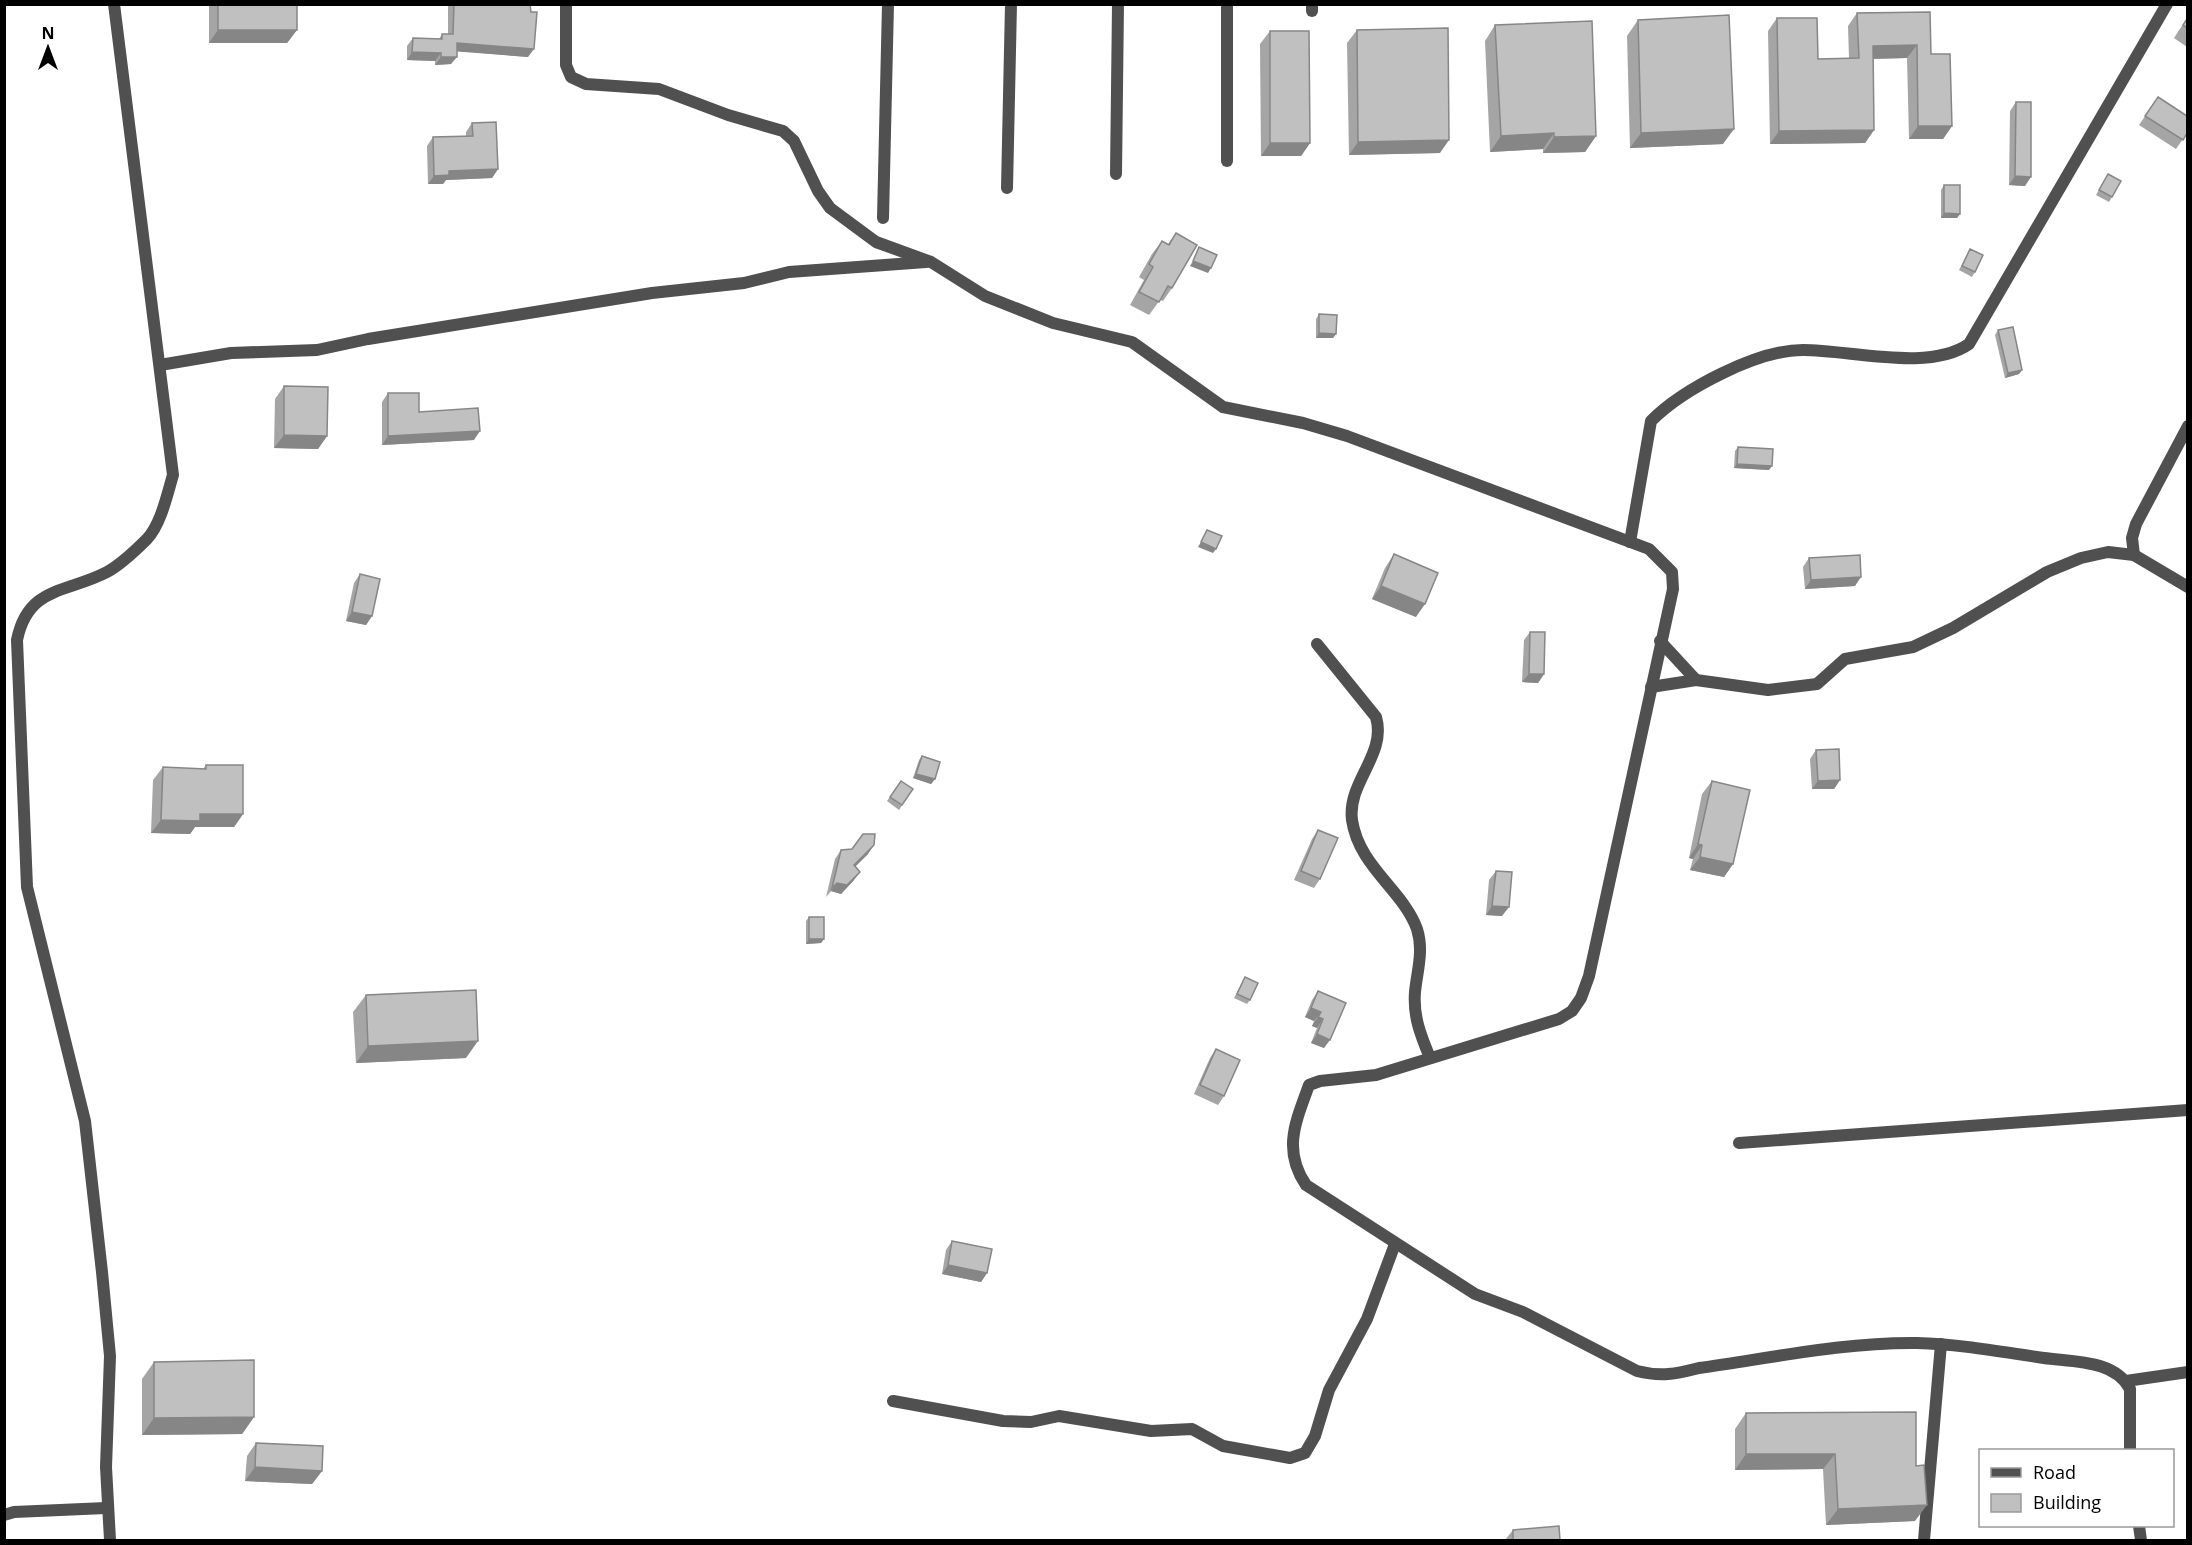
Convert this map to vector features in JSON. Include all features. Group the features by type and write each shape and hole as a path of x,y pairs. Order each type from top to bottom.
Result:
{"street":[{"path":"110,1540 106,1508 110,1356 102,1272 84,1121 27,887 17,640 21,619 47,595 108,572 148,538 163,509 173,475 114,4"},
{"path":"566,4 566,65 571,77 586,84 659,89 728,115 783,131 794,141 818,190 830,208 876,242 930,262 984,296 1053,323 1132,342 1223,407 1303,423 1347,436 1568,521 1649,549 1672,572 1673,589 1589,976 1581,998 1572,1011 1559,1019 1376,1075 1315,1082 1309,1086 1294,1132 1293,1151 1296,1170 1305,1185 1475,1294 1523,1312 1637,1371 1656,1376 1672,1376 1699,1368 1878,1344 1941,1344 2105,1367 2118,1372 2130,1389 2130,1449"},
{"path":"883,218 888,4"},
{"path":"1007,188 1011,4"},
{"path":"1116,174 1118,4"},
{"path":"1227,4 1227,161"},
{"path":"1630,542 1651,421 1660,412 1720,374 1749,361 1801,350 1930,358 1945,356 1969,344 2167,4"},
{"path":"160,365 231,353 317,350 368,339 652,293 744,283 789,272 930,262"},
{"path":"2134,555 2132,538 2136,524 2187,426"},
{"path":"1651,687 1696,680 1768,690 1817,684 1845,659 1913,646 1953,628 2047,572 2081,558 2108,552 2134,555 2187,587"},
{"path":"1660,641 1696,680"},
{"path":"1317,644 1376,717 1380,730 1373,755 1353,798 1352,821 1370,865 1404,907 1417,929 1421,953 1415,993 1416,1022 1430,1058"},
{"path":"1739,1143 2187,1110"},
{"path":"893,1401 1003,1421 1030,1422 1059,1416 1073,1416 1151,1431 1192,1429 1223,1446 1290,1458 1305,1453 1315,1436 1329,1390 1367,1319 1395,1244"},
{"path":"1924,1540 1941,1344"},
{"path":"2126,1381 2187,1372"},
{"path":"4,1515 14,1512 106,1508"}],"building":[{"path":"218,4 297,4 297,30 218,30"},
{"path":"454,4 530,4 531,12 537,12 534,49 457,43 457,57 441,57 441,53 412,52 413,38 442,39 442,34 453,34"},
{"path":"1930,12 1931,54 1950,54 1952,126 1918,126 1917,45 1873,46 1874,130 1779,131 1777,18 1817,18 1818,59 1859,58 1857,13"},
{"path":"1729,15 1734,129 1641,133 1638,20"},
{"path":"1592,21 1596,136 1554,137 1554,133 1501,136 1495,25"},
{"path":"1448,28 1449,140 1358,142 1357,30"},
{"path":"1270,31 1309,31 1310,143 1270,143"},
{"path":"2158,97 2187,116 2187,133 2183,140 2145,116"},
{"path":"2016,102 2031,102 2031,177 2015,176"},
{"path":"496,122 498,169 449,171 449,175 434,176 433,137 473,136 472,123"},
{"path":"2108,174 2121,181 2112,197 2099,190"},
{"path":"1944,185 1960,185 1960,214 1944,213"},
{"path":"1176,233 1197,245 1172,288 1168,286 1159,302 1139,292 1153,267 1149,264 1162,241 1169,245"},
{"path":"1199,247 1217,255 1211,268 1193,261"},
{"path":"1970,249 1983,255 1975,272 1962,266"},
{"path":"1319,314 1337,315 1336,334 1319,333"},
{"path":"2013,327 2022,370 2008,373 1998,330"},
{"path":"284,386 328,387 327,436 284,435"},
{"path":"388,393 419,393 419,412 478,408 480,431 388,436"},
{"path":"1738,447 1773,449 1772,466 1737,464"},
{"path":"1207,530 1222,536 1216,549 1201,542"},
{"path":"1394,554 1438,573 1425,604 1381,586"},
{"path":"1860,555 1861,577 1811,580 1809,558"},
{"path":"360,574 380,579 372,616 352,612"},
{"path":"1530,632 1545,632 1544,674 1529,674"},
{"path":"1839,749 1840,780 1818,781 1816,750"},
{"path":"922,756 940,762 935,779 916,774"},
{"path":"206,765 243,765 243,814 200,814 200,821 161,820 163,767 206,769"},
{"path":"901,781 913,789 902,805 890,797"},
{"path":"1712,781 1750,790 1733,864 1700,857 1702,845 1698,844"},
{"path":"1318,830 1338,838 1320,879 1301,871"},
{"path":"863,834 875,834 874,845 854,865 860,872 847,885 837,883 832,888 841,850 852,849"},
{"path":"1496,871 1512,872 1509,907 1492,906"},
{"path":"809,917 824,917 824,939 809,939"},
{"path":"1245,977 1258,983 1250,1000 1237,994"},
{"path":"476,990 478,1041 368,1046 366,995"},
{"path":"1318,991 1346,1003 1330,1040 1317,1034 1323,1019 1318,1017 1321,1012 1311,1008"},
{"path":"1216,1049 1240,1060 1224,1096 1200,1085"},
{"path":"952,1241 992,1249 987,1273 948,1265"},
{"path":"254,1360 254,1417 154,1418 154,1362"},
{"path":"1916,1412 1916,1466 1924,1465 1927,1505 1838,1509 1835,1454 1746,1454 1746,1413"},
{"path":"256,1443 323,1446 322,1471 255,1467"},
{"path":"1559,1526 1560,1540 1513,1540 1513,1530"}]}
